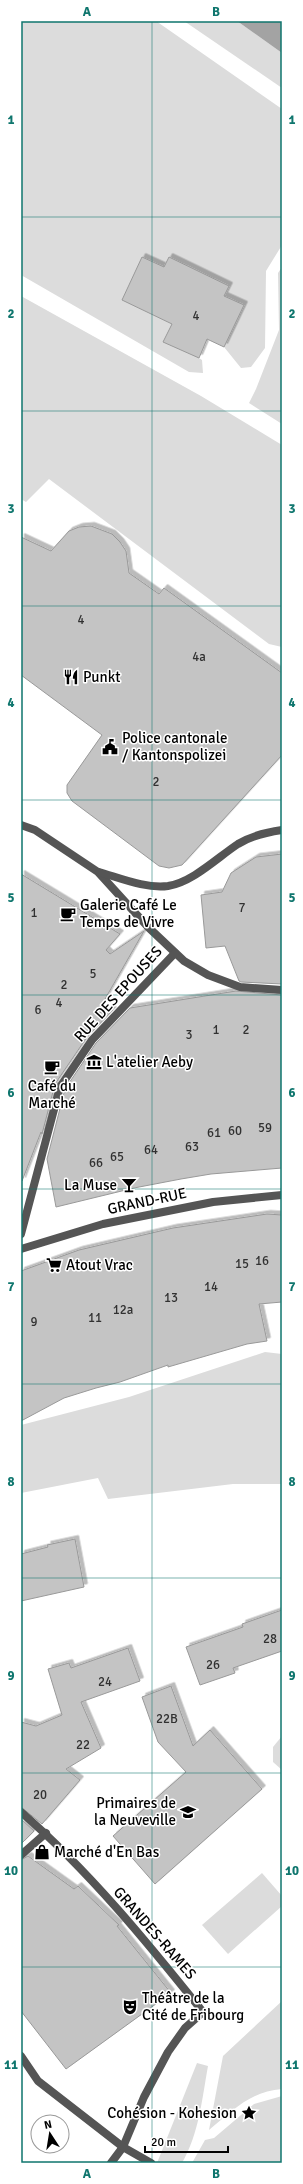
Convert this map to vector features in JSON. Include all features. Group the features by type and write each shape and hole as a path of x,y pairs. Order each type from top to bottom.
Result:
{"street":[{"path":"21,825 35,830 98,872 148,927 184,961 208,975 240,987 282,990"},
{"path":"98,872 148,885 168,886 194,875 240,843 270,832 282,830"},
{"name":"RUE DES EPOUSES","path":"21,1234 60,1086 92,1040 175,953"},
{"name":"GRAND-RUE","path":"21,1249 110,1222 213,1202 282,1195"},
{"name":"GRANDES-RAMES","path":"21,1812 46,1833 140,1933 203,2012 185,2028 168,2052 144,2097 123,2147"},
{"path":"21,1855 46,1833"},
{"path":"21,2056 38,2081 123,2147 149,2161"},
{"path":"112,2163 123,2147"}],"shaded area":[{"path":"21,21 156,21 282,109 282,245 266,271 265,348 251,367 241,368 224,347 204,334 199,358 202,360 203,373 189,372 21,275"},
{"path":"184,21 237,21 282,53 282,88"},
{"path":"237,21 282,21 282,53"},
{"path":"282,267 282,424 249,403 279,330 278,273"},
{"path":"21,296 201,396 282,445 282,647 269,644 49,479 26,502 21,499"},
{"path":"265,1352 282,1354 282,1484 233,1484 108,1499 98,1478 21,1493 21,1425 129,1397"},
{"path":"282,1736 282,1770 273,1762 273,1747"},
{"path":"262,1873 282,1896 282,1906 228,1954 202,1925"},
{"path":"282,2001 282,2089 261,2094 242,2103 209,2130 223,2056"},
{"path":"197,2063 208,2066 199,2116 188,2152 182,2163 157,2163"},
{"path":"282,2096 282,2163 192,2163 205,2140 214,2138 254,2104"}],"building":[{"path":"142,257 164,267 169,257 229,286 224,296 244,305 224,347 207,339 199,358 163,342 172,324 122,300"},
{"path":"91,526 112,534 120,542 126,551 129,573 159,594 164,588 282,673 282,755 182,865 169,868 159,866 72,801 67,793 67,785 102,735 21,675 21,537 51,551 69,531 79,527"},
{"path":"282,854 282,984 241,982 239,981 225,946 206,948 201,895 222,892 231,873 256,857"},
{"path":"21,874 120,934 106,950 110,954 144,931 97,1013 113,1010 87,1037 55,1084 42,1134 41,1132 22,1181"},
{"path":"236,991 282,995 282,1168 211,1174 181,1179 134,1188 56,1207 47,1159 65,1089 96,1043 130,1008"},
{"path":"267,1214 282,1215 282,1302 259,1304 267,1341 247,1344 168,1367 168,1365 120,1382 64,1398 21,1421 21,1271 79,1250 173,1228"},
{"path":"75,1539 84,1587 21,1601 21,1554 48,1547 47,1545"},
{"path":"282,1610 282,1651 233,1668 235,1673 200,1685 186,1647 243,1627 242,1624"},
{"path":"128,1648 140,1681 81,1702 101,1748 66,1769 80,1780 42,1824 21,1807 21,1722 36,1726 62,1715 48,1669 69,1663 71,1668"},
{"name":"Primaires de la Neuveville","path":"171,1686 193,1746 210,1730 262,1789 155,1884 113,1836 186,1772 158,1742 142,1697"},
{"path":"21,1819 34,1831 21,1844"},
{"path":"28,1856 74,1889 78,1886 119,1925 117,1926 171,1993 66,2069 21,2011 21,1860"}],"place":[{"name":"Punkt","path":"71,677"},
{"name":"Police cantonale / Kantonspolizei","path":"110,747"},
{"name":"Galerie Café Le Temps de Vivre","path":"68,914"},
{"name":"L'atelier Aeby","path":"94,1062"},
{"name":"Café du Marché","path":"52,1067"},
{"name":"La Muse","path":"129,1185"},
{"name":"Atout Vrac","path":"54,1265"},
{"name":"Primaires de la Neuveville","path":"188,1812"},
{"name":"Marché d'En Bas","path":"42,1852"},
{"name":"Théâtre de la Cité de Fribourg","path":"130,2007"},
{"name":"Cohésion - Kohesion","path":"249,2113"}]}
